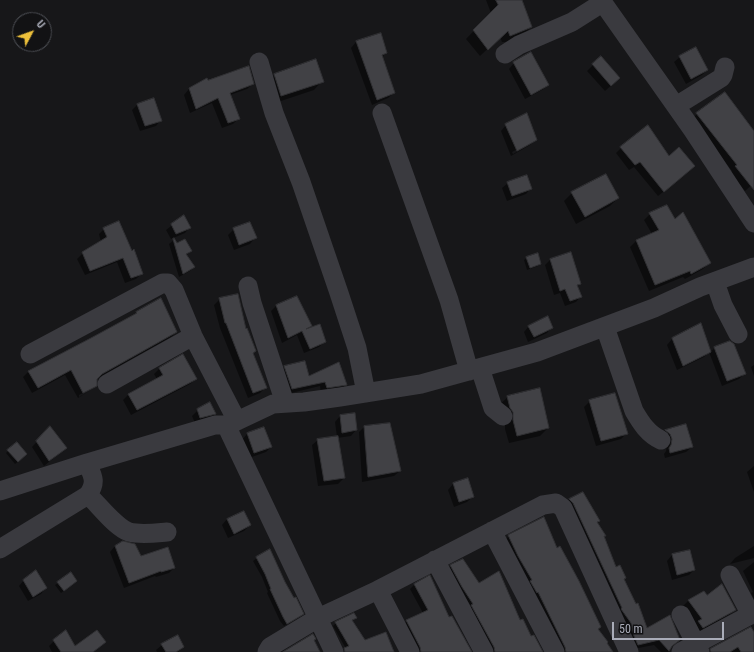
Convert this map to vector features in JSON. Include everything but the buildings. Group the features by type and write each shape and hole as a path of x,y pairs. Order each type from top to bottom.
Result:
{"street":[{"path":"505,54 519,45 572,22 602,1 676,106 754,223"},
{"path":"259,62 274,113 301,182 357,348 366,393"},
{"path":"676,106 721,78 725,67"},
{"path":"382,113 474,369 493,408 504,416"},
{"path":"0,491 87,463 215,425 232,423 273,404 366,393 421,384 537,352 654,308 700,287 754,267"},
{"path":"715,282 723,305 738,334"},
{"path":"30,354 163,283 168,283 174,290 193,336 334,652"},
{"path":"248,286 252,303 285,403"},
{"path":"605,327 634,411 641,423 649,432 662,440"},
{"path":"107,384 193,336"},
{"path":"0,549 88,495 94,482 92,473 87,463"},
{"path":"88,495 118,525 130,532 167,532"},
{"path":"267,652 270,647 318,618 378,590 543,505 556,503 562,508 629,652"},
{"path":"492,531 555,652"},
{"path":"435,560 484,652"},
{"path":"681,615 692,649 753,614 730,574"},
{"path":"378,590 410,652"}]}
